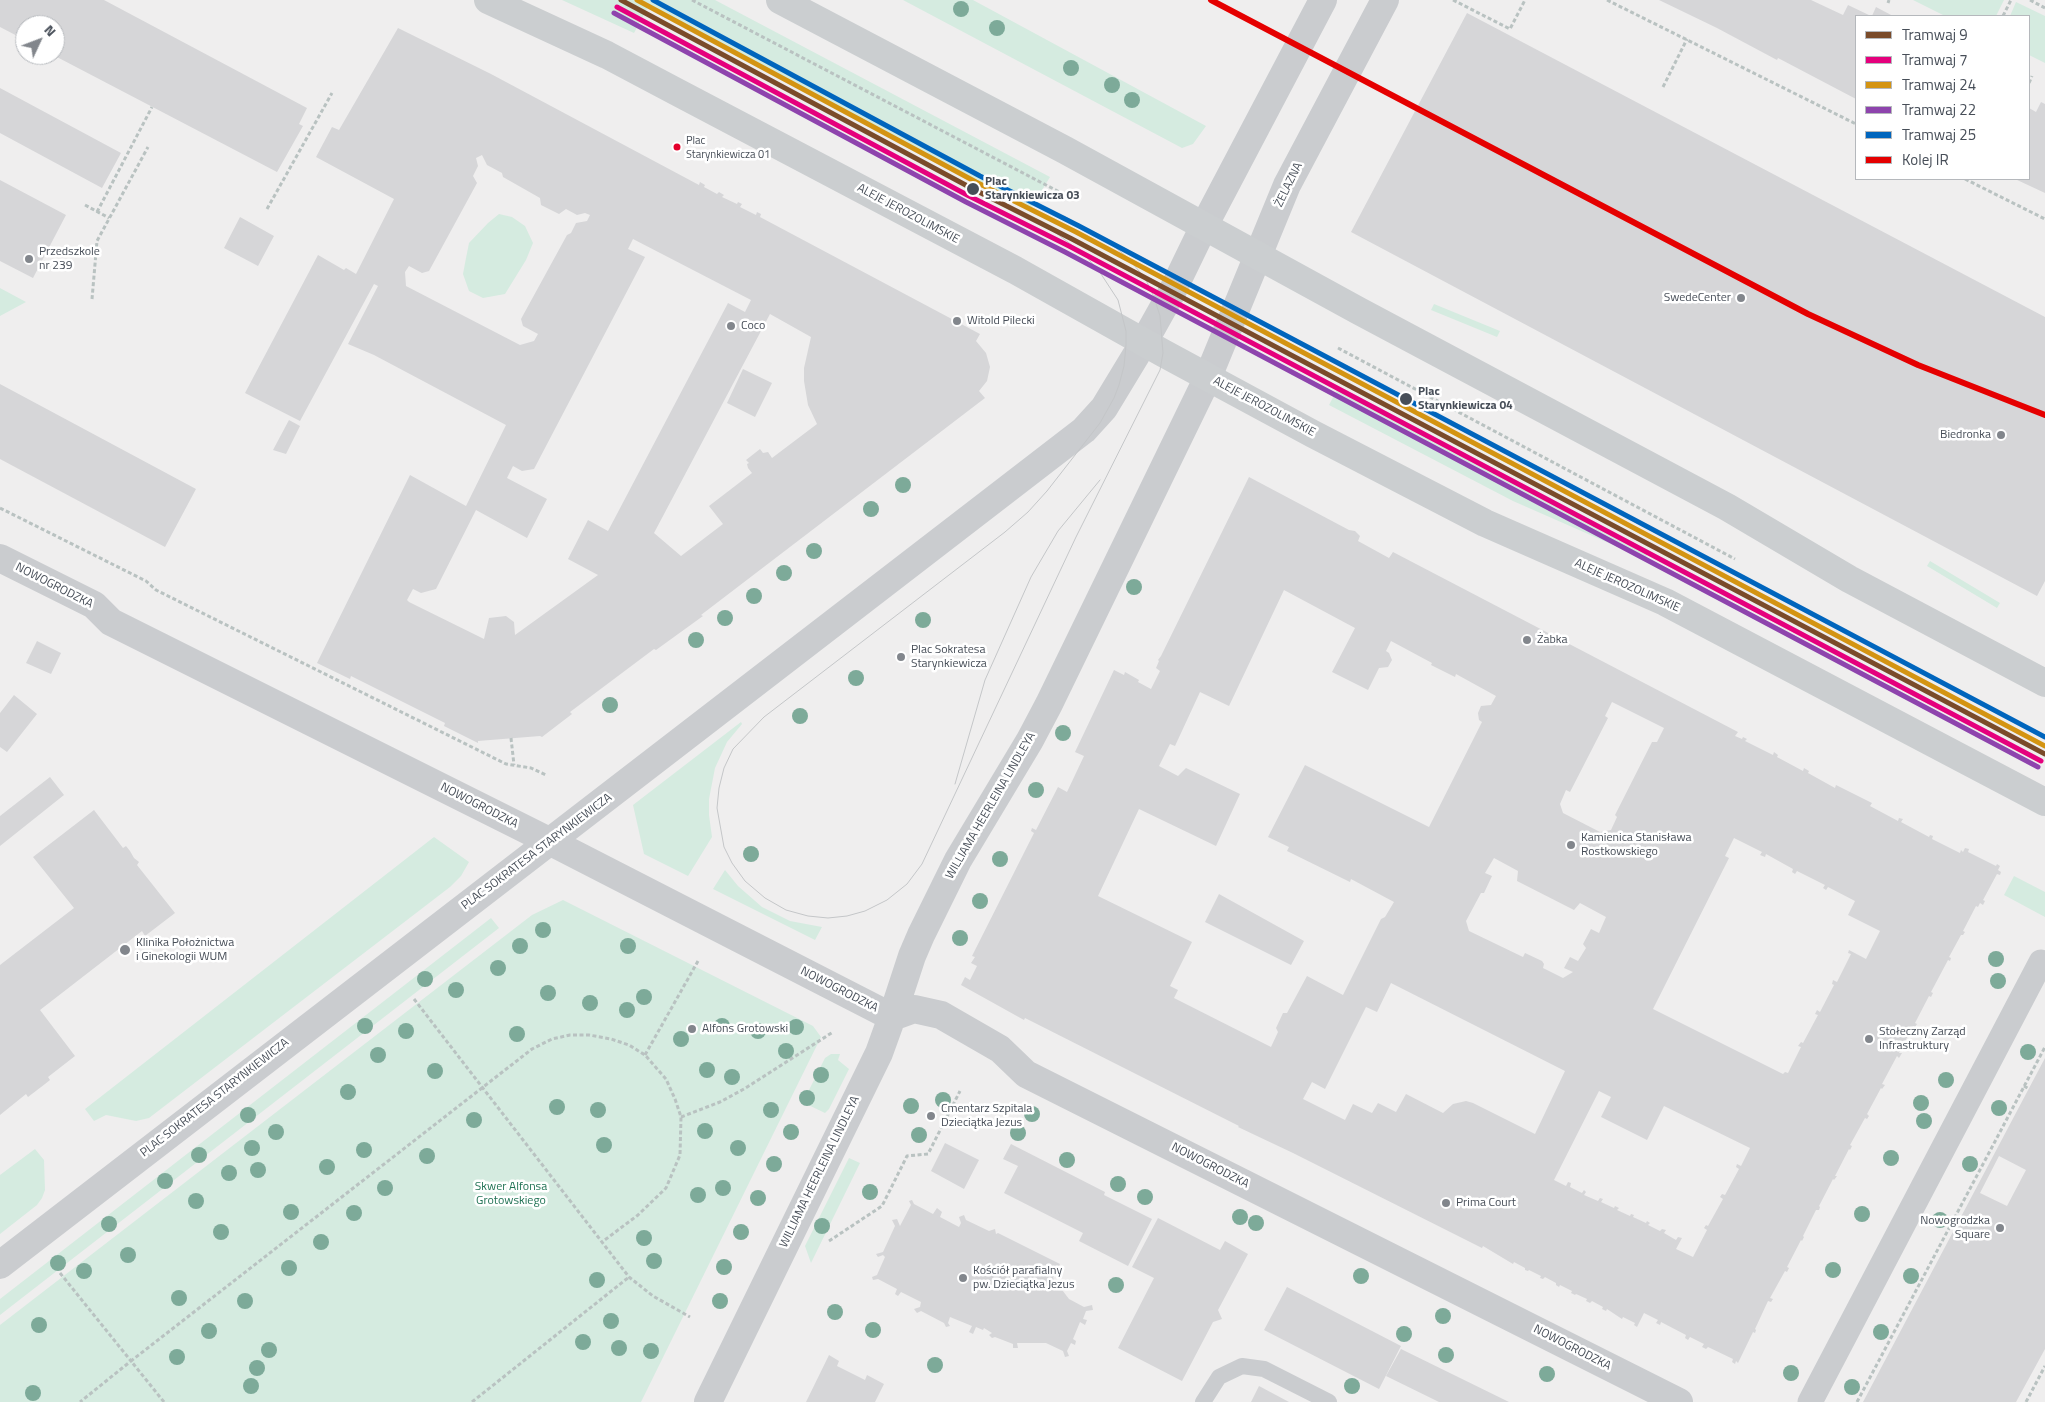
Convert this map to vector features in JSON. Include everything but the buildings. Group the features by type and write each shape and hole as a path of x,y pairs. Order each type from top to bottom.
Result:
{"main road":[{"name":"ALEJE JEROZOLIMSKIE","path":"488,0 607,55 1014,270 1144,342 1205,367 1485,523 1665,602 2045,802"},
{"path":"780,0 1727,507 1849,579 2045,683"}],"street":[{"name":"ŻELAZNA","path":"1205,367 1291,178 1385,0"},
{"path":"1144,342 1172,292 1204,226 1321,4"},
{"name":"PLAC SOKRATESA STARYNKIEWICZA","path":"0,1265 1084,430 1104,408 1144,342"},
{"name":"WILLIAMA HEERLEINA LINDLEYA","path":"708,1402 879,1053 912,956 975,829 1030,740 1205,367"},
{"name":"NOWOGRODZKA","path":"0,558 94,604 111,622 550,842 892,1017 914,1009 941,1015 1000,1049 1026,1074 1680,1402"},
{"path":"1810,1402 2041,962"}],"lane":[{"path":"1203,1402 1219,1377 1242,1366 1264,1369 1329,1402"}],"path":[{"path":"692,0 1067,196"},
{"path":"1453,0 1510,29 1525,0"},
{"path":"1607,0 1855,124"},
{"path":"2004,15 2011,0"},
{"path":"2030,0 2045,8"},
{"path":"643,28 939,188"},
{"path":"1663,87 1687,40"},
{"path":"2030,81 2032,76"},
{"path":"266,209 332,93"},
{"path":"97,212 152,107"},
{"path":"92,298 97,241 148,147"},
{"path":"1967,180 2045,219"},
{"path":"1978,185 1980,180"},
{"path":"85,206 109,218"},
{"path":"1338,348 1735,558"},
{"path":"0,508 146,581 156,590 506,764 531,768 546,775"},
{"path":"512,738 514,765"},
{"path":"645,1055 698,961"},
{"path":"414,999 629,1277 653,1296 690,1317"},
{"path":"681,1117 720,1102 744,1089 833,1032"},
{"path":"80,1402 532,1049 552,1039 570,1035 610,1038 629,1045 645,1055 666,1080 681,1117 680,1155 666,1188 638,1215 602,1242"},
{"path":"1857,1402 2045,1046"},
{"path":"2024,1086 2029,1089"},
{"path":"829,1241 882,1206 907,1156 928,1154 960,1091"},
{"path":"60,1273 164,1402"},
{"path":"472,1402 629,1277"},
{"path":"2026,1402 2045,1366"}],"green space":[{"path":"562,0 715,0 1050,177 1030,210 648,7 634,33"},
{"path":"903,0 973,0 1206,126 1193,144 1182,148"},
{"path":"1913,0 2004,0 1996,15 1943,15"},
{"path":"2016,2 2045,16 2045,63 2030,56 2030,15 2010,15"},
{"path":"499,214 512,217 525,226 533,243 526,260 505,294 483,298 469,291 463,274 466,258 469,243"},
{"path":"0,288 26,302 0,316"},
{"path":"1434,304 1500,331 1497,337 1431,310"},
{"path":"1338,388 1649,552 1645,559 1513,501 1329,405"},
{"path":"1930,561 2000,603 1997,608 1927,566"},
{"path":"741,722 742,724 727,742 715,768 709,799 712,837 688,876 644,854 633,805"},
{"path":"434,837 469,862 461,876 450,887 149,1118 136,1121 106,1115 94,1121 85,1109"},
{"path":"725,870 738,886 762,907 790,921 822,927 815,940 713,889"},
{"path":"2014,876 2045,892 2045,917 2004,895"},
{"name":"Skwer Alfonsa Grotowskiego","path":"563,900 813,1026 821,1037 641,1402 0,1402 0,1325 532,915"},
{"path":"491,918 499,928 0,1315 0,1299"},
{"path":"831,1054 840,1054 838,1060 849,1069 829,1109 825,1113 800,1101 805,1091 808,1092 825,1058"},
{"path":"35,1149 44,1160 45,1190 42,1198 37,1205 0,1234 0,1175"},
{"path":"849,1158 860,1163 811,1263 805,1246"}],"tram line":[{"name":"9","path":"621,0 973,189 1072,239 2045,754"},
{"name":"24","path":"637,0 976,182 1076,232 2045,746"},
{"name":"25","path":"653,0 980,176 1079,226 2045,737"},
{"name":"7","path":"617,7 969,196 1069,246 2041,761"},
{"name":"22","path":"614,13 966,202 1065,252 2038,767"},
{"path":"1023,214 1056,233 1085,255 1101,274 1118,300 1126,331 1124,366 1119,385 1100,423 1047,491 1028,512 1005,532 764,717 733,749 724,768 717,808 724,847 732,863 745,881 765,898 786,910 808,916 828,918 847,916 865,911 887,900 907,884 922,864 1076,537 1160,370 1163,353 1160,316 1145,278 1127,257 1111,244 1064,216"},
{"path":"955,784 985,680 1031,577 1058,531 1100,480"}],"rail line":[{"name":"IR","path":"1211,0 1808,314 1918,365 2045,415"}],"place":[{"name":"Plac Starynkiewicza 01","path":"677,147"},
{"name":"Plac Starynkiewicza 03","path":"973,189"},
{"name":"Przedszkole nr 239","path":"29,259"},
{"name":"SwedeCenter","path":"1741,298"},
{"name":"Witold Pilecki","path":"957,321"},
{"name":"Coco","path":"731,326"},
{"name":"Plac Starynkiewicza 04","path":"1406,399"},
{"name":"Biedronka","path":"2001,435"},
{"name":"Żabka","path":"1527,640"},
{"name":"Plac Sokratesa Starynkiewicza","path":"901,657"},
{"name":"Kamienica Stanisława Rostkowskiego","path":"1571,845"},
{"name":"Klinika Położnictwa i Ginekologii WUM","path":"125,950"},
{"name":"Alfons Grotowski","path":"692,1029"},
{"name":"Stołeczny Zarząd Infrastruktury","path":"1869,1039"},
{"name":"Cmentarz Szpitala Dzieciątka Jezus","path":"931,1116"},
{"name":"Prima Court","path":"1446,1203"},
{"name":"Nowogrodzka Square","path":"2000,1228"},
{"name":"Kościół parafialny pw. Dzieciątka Jezus","path":"963,1278"}]}
